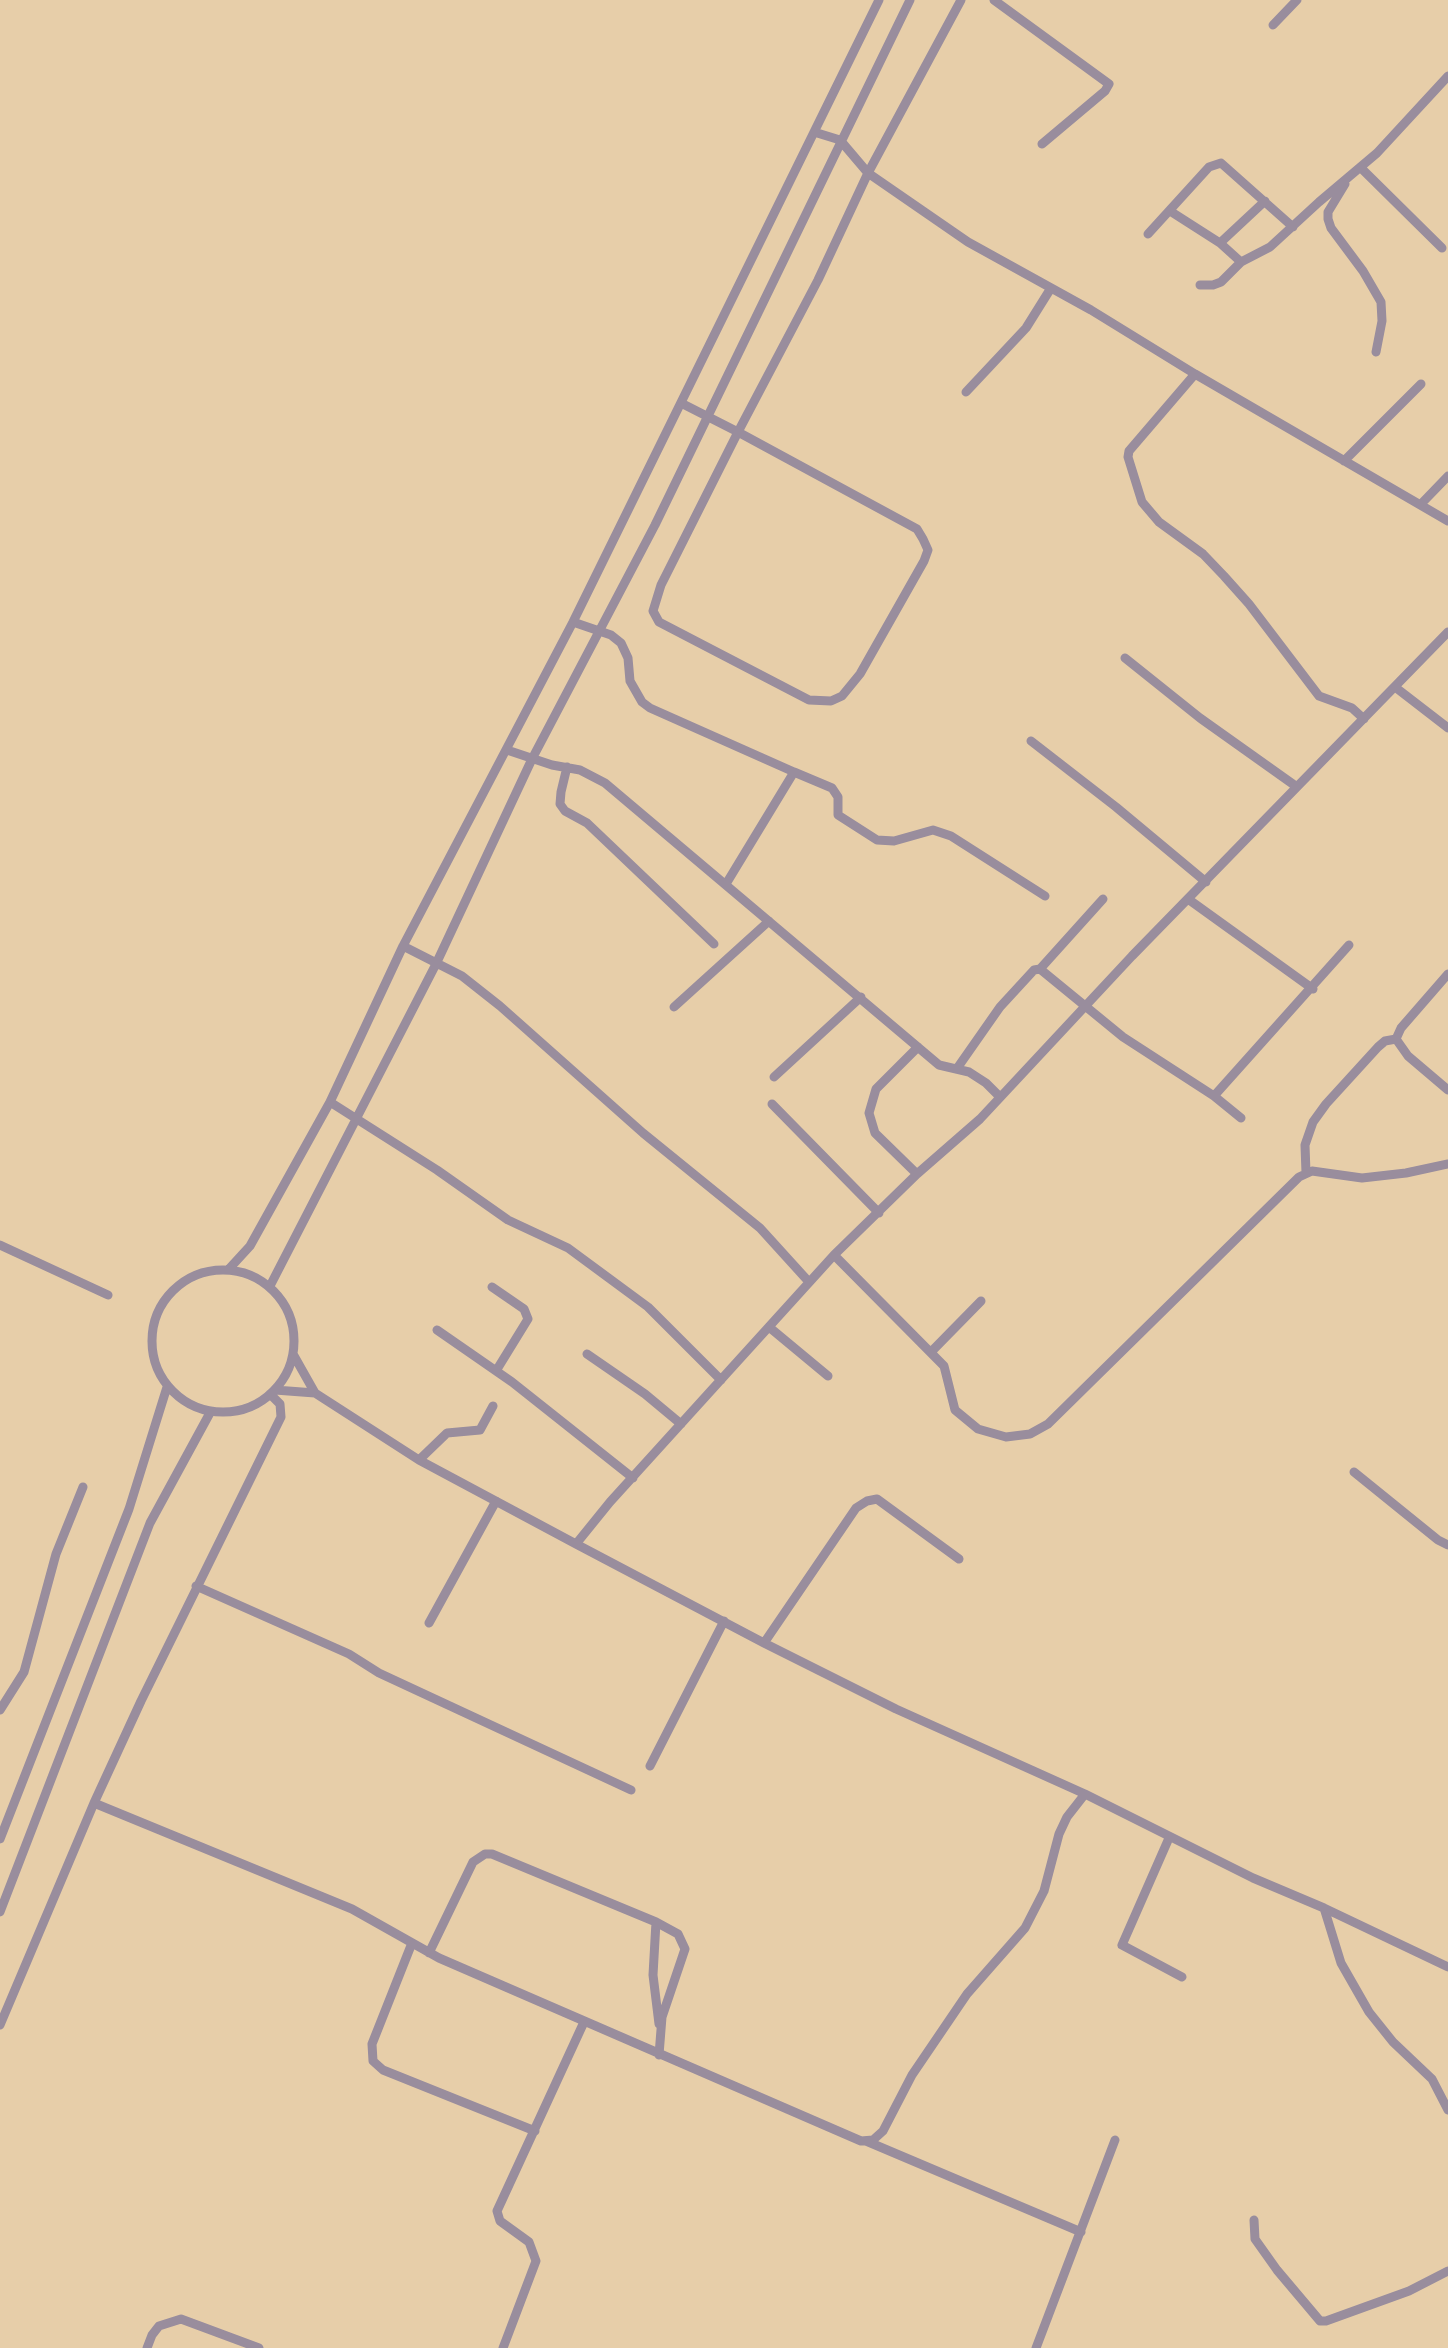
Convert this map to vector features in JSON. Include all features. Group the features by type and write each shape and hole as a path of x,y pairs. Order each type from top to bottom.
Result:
{"street":[{"path":"228,1270 250,1246 330,1102 403,946 573,622 879,0"},
{"path":"270,1286 436,964 532,759 655,525 910,0"},
{"path":"681,403 738,432 916,529 928,550 860,674 842,696 831,701 810,700 686,638 655,617 653,611 662,585 738,432 818,280 868,173 961,0"},
{"path":"994,0 1109,84 1106,91 1042,144"},
{"path":"1273,25 1297,0"},
{"path":"1200,285 1213,285 1221,282 1241,262 1270,247 1319,202 1361,168 1448,76"},
{"path":"814,132 840,140 868,173 968,242 1422,503 1448,521"},
{"path":"1148,234 1209,167 1221,163 1293,227"},
{"path":"1361,168 1442,248"},
{"path":"1347,179 1328,212 1328,219 1331,228 1363,271 1381,302 1382,321 1376,352"},
{"path":"1220,243 1265,201"},
{"path":"1170,212 1220,243 1241,262"},
{"path":"966,392 1026,328 1051,288"},
{"path":"1195,374 1129,451 1128,457 1142,502 1159,522 1203,554 1224,576 1249,604 1319,696 1344,704 1364,718"},
{"path":"1344,460 1421,384"},
{"path":"1422,503 1448,476"},
{"path":"573,622 611,635 626,650 630,681 642,702 650,708 832,788 838,797 838,815 877,840 894,841 933,830 951,836 1046,896"},
{"path":"576,1544 834,1255 917,1174 980,1119 1083,1006 1448,632"},
{"path":"1125,658 1205,722 1298,787"},
{"path":"1395,687 1448,728"},
{"path":"1031,741 1116,807 1206,882"},
{"path":"507,750 592,775 604,783 939,1065 958,1067 986,1083 1000,1097"},
{"path":"567,767 560,804 565,811 587,823 714,944"},
{"path":"726,884 794,772"},
{"path":"958,1067 1000,1007 1034,970 1040,969 1103,899"},
{"path":"1188,899 1312,989"},
{"path":"674,1007 769,921"},
{"path":"1214,1096 1349,945"},
{"path":"403,946 462,976 500,1006 643,1133 760,1228 809,1282"},
{"path":"1040,969 1123,1037 1214,1096 1241,1118"},
{"path":"1396,1039 1401,1028 1448,974"},
{"path":"774,1077 861,997"},
{"path":"1396,1039 1408,1056 1448,1090"},
{"path":"1306,1173 1305,1145 1313,1122 1378,1047 1385,1041 1396,1039"},
{"path":"917,1174 875,1132 869,1113 876,1089 918,1047"},
{"path":"330,1102 508,1220 568,1248 618,1284 684,1340 721,1380"},
{"path":"772,1104 879,1213"},
{"path":"834,1255 944,1366 955,1410 978,1429 1006,1437 1041,1430 1104,1371 1164,1307 1306,1173 1362,1178 1406,1173 1448,1164"},
{"path":"0,1245 108,1295"},
{"path":"228,1270 246,1274 270,1286 291,1319 294,1336 293,1354 286,1373 272,1392 243,1409 211,1411 195,1407 167,1387 153,1360 152,1329 156,1315 168,1295 185,1280 206,1272 228,1270"},
{"path":"492,1287 524,1309 528,1319 496,1371"},
{"path":"931,1352 981,1301"},
{"path":"769,1327 828,1376"},
{"path":"437,1330 496,1371 633,1478"},
{"path":"293,1354 315,1393 419,1460 576,1544 764,1643 896,1708 1085,1794 1169,1838 1448,1967"},
{"path":"587,1354 645,1394 681,1424"},
{"path":"0,1839 129,1509 167,1387"},
{"path":"272,1392 315,1393"},
{"path":"0,2025 94,1803 196,1586 281,1417 280,1404 272,1392"},
{"path":"419,1460 447,1433 480,1430 493,1406"},
{"path":"0,1912 150,1523 211,1411"},
{"path":"1354,1472 1438,1540 1448,1545"},
{"path":"0,1710 24,1672 56,1554 83,1487"},
{"path":"764,1643 856,1508 867,1501 877,1499 959,1559"},
{"path":"429,1623 496,1501"},
{"path":"196,1586 349,1654 379,1673 631,1790"},
{"path":"650,1766 724,1622"},
{"path":"866,2141 883,2131 912,2075 963,2000 1025,1928 1044,1892 1059,1834 1067,1817 1085,1794"},
{"path":"94,1803 352,1909 429,1953 852,2139 866,2141 1081,2232"},
{"path":"1169,1838 1122,1945 1123,1948 1182,1977"},
{"path":"429,1953 473,1862 485,1854 492,1854 656,1922 678,1934 685,1949 660,2028"},
{"path":"1324,1908 1341,1963 1369,2012 1393,2042 1432,2079 1448,2110"},
{"path":"656,1922 653,1975 660,2028 659,2055"},
{"path":"412,1943 372,2044 373,2061 383,2070 535,2132"},
{"path":"503,2348 536,2261 529,2242 503,2224 497,2211 584,2022"},
{"path":"1036,2348 1115,2140"},
{"path":"1254,2220 1255,2239 1320,2321 1326,2321 1409,2291 1448,2271"},
{"path":"147,2348 152,2335 159,2326 181,2319 259,2348"}]}
